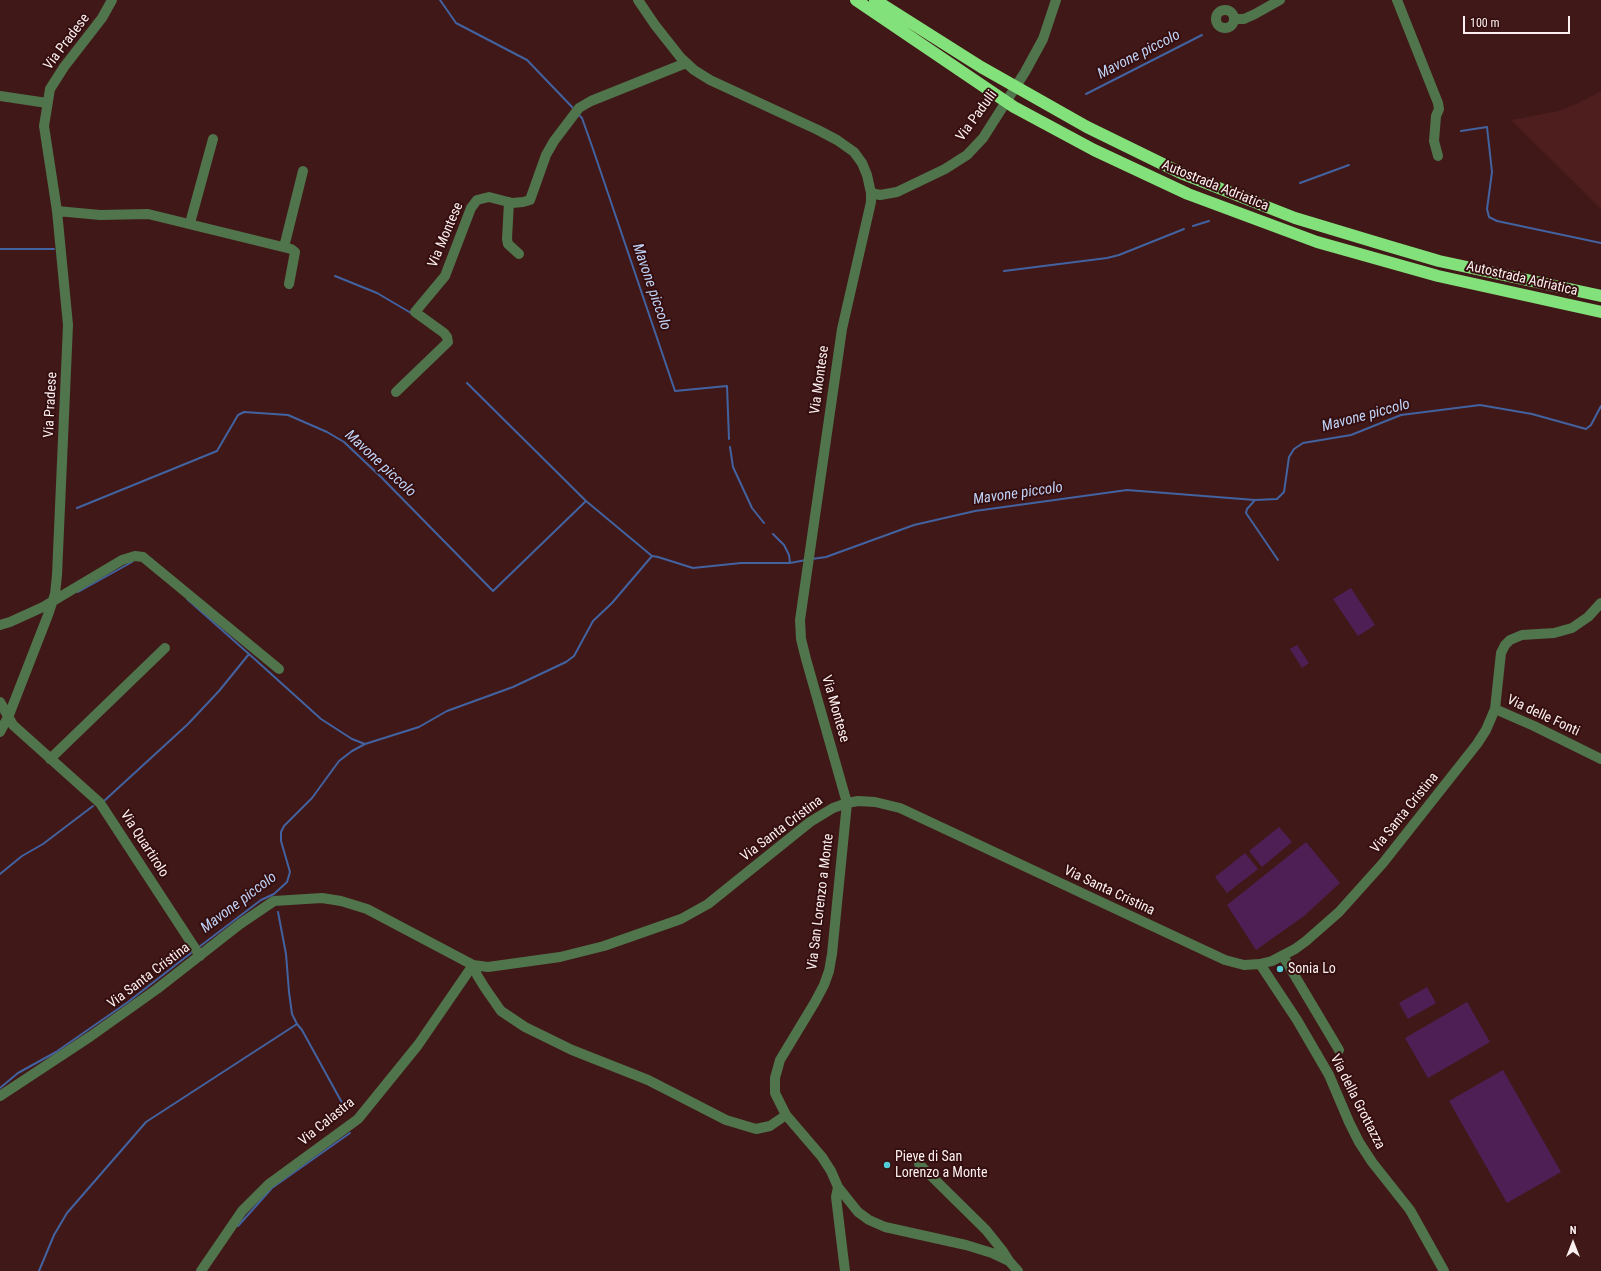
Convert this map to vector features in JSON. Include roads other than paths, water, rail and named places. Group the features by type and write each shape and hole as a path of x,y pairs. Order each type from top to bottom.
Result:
{"highway":[{"name":"Autostrada Adriatica","path":"856,0 966,76 1014,107 1094,150 1188,194 1324,244 1438,276 1601,312"},
{"name":"Autostrada Adriatica","path":"875,0 981,66 1087,127 1182,174 1295,218 1380,244 1439,261 1601,296"}],"street":[{"name":"Via Pradese","path":"0,732 9,715 53,601 57,575 68,325 57,211 44,126 47,103 50,89 56,78 102,18 112,0"},
{"name":"Via Montese","path":"638,0 655,25 686,63 694,70 710,80 781,112 837,140 854,152 862,163 867,175 871,193 871,202 842,329 800,620 802,639 847,803"},
{"name":"Via Padulli","path":"871,193 880,195 897,192 945,169 967,155 983,138 1025,72 1043,39 1056,0"},
{"path":"1235,19 1244,19 1280,0"},
{"path":"1397,0 1438,103 1439,109 1436,116 1434,131 1434,141 1438,156"},
{"path":"1224,5 1235,19 1233,25 1228,28 1224,28 1217,22 1216,17 1224,5"},
{"name":"Via Montese","path":"396,392 448,342 448,337 444,333 415,312 445,276 471,208 477,200 489,197 509,202 523,202 530,200 546,155 554,141 579,108 611,92 686,63"},
{"path":"0,96 47,103"},
{"path":"190,223 213,139"},
{"path":"284,247 303,171"},
{"path":"509,202 506,239 508,244 519,254"},
{"path":"57,211 100,215 148,214 284,247 295,252 289,284"},
{"path":"0,625 10,622 53,601 122,560 135,556 143,557 279,669"},
{"name":"Via Santa Cristina","path":"0,1096 91,1036 200,956 240,924 274,901 322,898 367,909 473,965 488,967 560,956 604,946 681,919 708,904 810,822 833,808 858,801 875,802 900,808 1205,952 1231,962 1260,964 1283,956 1306,941 1339,912 1383,863 1477,744 1486,730 1495,709 1501,653 1505,645 1510,640 1522,635 1554,633 1572,628 1588,617 1601,603"},
{"path":"50,759 165,648"},
{"name":"Via Quartirolo","path":"0,702 9,715 13,725 100,803 200,956"},
{"name":"Via delle Fonti","path":"1495,709 1534,726 1601,759"},
{"name":"Via San Lorenzo a Monte","path":"847,803 829,971 815,1002 780,1060 775,1078 775,1093 786,1115 825,1162 838,1187 858,1212 874,1222 899,1230 966,1245 1009,1261"},
{"path":"1283,956 1339,1050"},
{"name":"Via della Grottazza","path":"1260,964 1297,1020 1329,1075 1359,1142 1372,1162 1410,1210 1444,1271"},
{"path":"473,965 485,988 501,1011 525,1027 572,1050 648,1080 726,1120 756,1129 770,1126 786,1115"},
{"name":"Via Calastra","path":"201,1271 242,1211 269,1184 358,1119 418,1045 473,965"},
{"name":"Via San Lorenzo a Monte","path":"919,1164 986,1230 1018,1271"},
{"path":"838,1187 836,1197 845,1271"}],"waterway":[{"name":"Mavone piccolo","path":"440,0 456,23 527,60 574,109"},
{"name":"Mavone piccolo","path":"1086,94 1202,35"},
{"name":"Mavone piccolo","path":"578,114 582,118 594,152 675,391 727,386 729,439"},
{"name":"Mavone piccolo","path":"1461,131 1487,127 1492,172 1487,209 1489,217 1497,221 1601,243"},
{"name":"Mavone piccolo","path":"1300,183 1349,165"},
{"name":"Mavone piccolo","path":"1193,226 1209,221"},
{"name":"Mavone piccolo","path":"1004,271 1107,258 1119,255 1184,229"},
{"name":"Mavone piccolo","path":"0,249 54,249"},
{"name":"Mavone piccolo","path":"335,276 377,293 411,313"},
{"name":"Mavone piccolo","path":"467,383 586,501"},
{"name":"Mavone piccolo","path":"812,559 826,557 914,525 975,511 1127,490 1255,500 1277,499 1284,492 1289,457 1294,449 1303,443 1351,435 1401,415 1480,405 1532,414 1586,429 1591,425 1601,406"},
{"name":"Mavone piccolo","path":"77,508 217,451 238,415 244,412 288,415 327,432 344,442 381,477 493,591 586,501 652,556"},
{"name":"Mavone piccolo","path":"730,447 733,467 752,508 764,523"},
{"name":"Mavone piccolo","path":"1255,500 1247,509 1246,513 1278,560"},
{"name":"Mavone piccolo","path":"773,534 784,545 789,555 790,563"},
{"name":"Mavone piccolo","path":"199,947 261,900 274,894 287,882 290,872 281,841 281,832 284,826 312,798 339,761 352,751 365,744 419,727 447,711 513,687 566,662 574,656 593,621 612,603 652,556 693,568 741,563 790,563 806,560"},
{"name":"Mavone piccolo","path":"78,592 132,562"},
{"name":"Mavone piccolo","path":"187,599 249,654"},
{"name":"Mavone piccolo","path":"104,801 188,724 219,691 249,654 321,719 352,739 365,744"},
{"name":"Mavone piccolo","path":"0,874 22,856 43,844 93,806"},
{"path":"278,912 286,954 292,1014 346,1110"},
{"name":"Mavone piccolo","path":"0,1088 18,1073 56,1052 128,1002 191,953"},
{"path":"39,1271 54,1235 67,1213 146,1122 297,1024"},
{"path":"238,1226 272,1188 350,1133"}],"place":[{"name":"Sonia Lo","path":"1280,969"},
{"name":"Pieve di San Lorenzo a Monte","path":"887,1165"}]}
